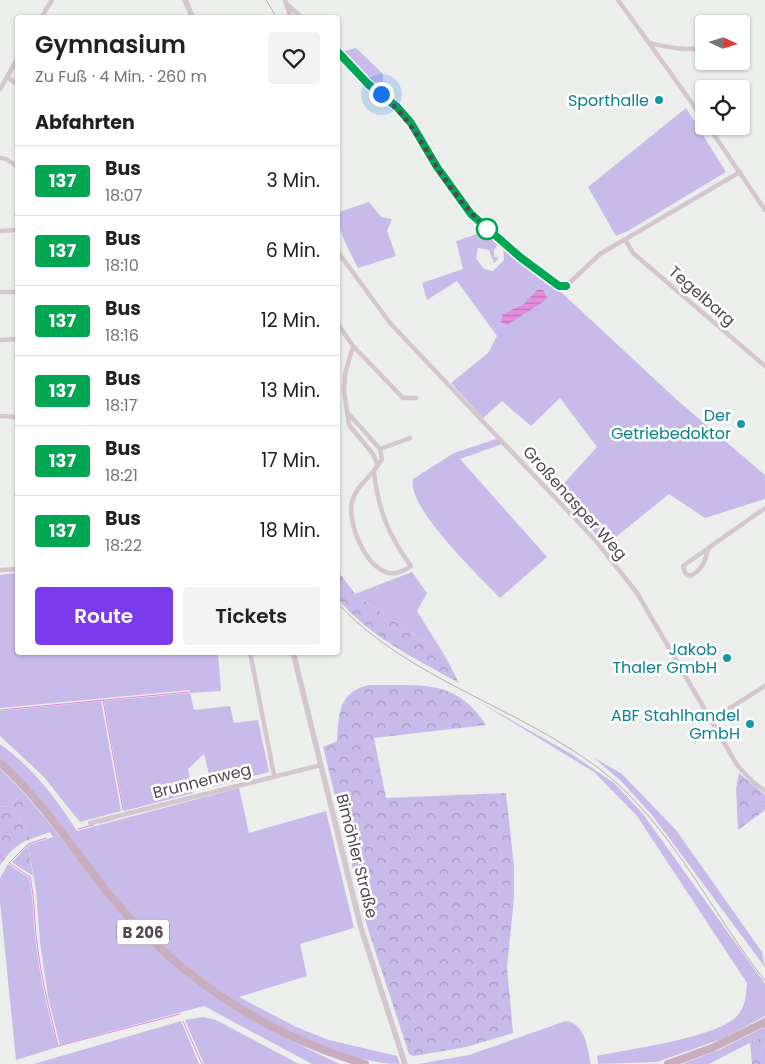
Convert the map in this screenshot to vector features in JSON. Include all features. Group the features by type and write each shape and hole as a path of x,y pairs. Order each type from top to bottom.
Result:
{"main road":[{"name":"B 206","path":"0,763 42,807 126,914 180,967 217,995 258,1020 307,1044 351,1062 365,1064"},
{"path":"668,1064 712,1048 765,1022"}],"street":[{"path":"43,15 52,0"},
{"path":"185,0 192,15"},
{"path":"618,0 695,107"},
{"path":"286,2 289,15"},
{"path":"286,2 299,15"},
{"path":"649,43 669,48 695,49"},
{"path":"340,54 368,84 397,107 411,123 437,167 471,214 520,257 559,286 566,286 600,254 626,241 740,172"},
{"path":"0,89 15,63"},
{"path":"7,77 15,83"},
{"path":"714,135 765,210"},
{"path":"0,158 6,159 15,165"},
{"path":"0,231 15,230"},
{"name":"Tegelbarg","path":"626,241 633,252 765,366"},
{"name":"Großenasper Weg","path":"340,255 390,323 602,549 637,593 737,765 753,782 765,791"},
{"path":"0,292 15,292"},
{"path":"340,327 353,346 403,398 416,398"},
{"path":"0,340 15,340"},
{"path":"353,346 344,382 349,425 373,454 378,465"},
{"path":"348,413 380,449 382,460 374,472 362,482 351,504 354,532 367,556 376,566 385,572 394,573 411,566 388,530 378,504 374,472"},
{"path":"0,416 15,417"},
{"path":"380,449 410,438"},
{"path":"708,550 706,561 697,573 690,576 685,572 683,566 765,508"},
{"path":"0,570 15,569"},
{"path":"251,655 274,775"},
{"name":"Bimöhler Straße","path":"295,655 361,928 405,1064"},
{"path":"722,713 765,686"},
{"name":"Brunnenweg","path":"90,823 274,775 321,765"}],"green space":[{"path":"356,48 383,74 383,91 341,52"},
{"path":"686,108 695,122 695,135 703,135 726,172 628,231 616,236 588,187"},
{"path":"369,202 381,217 392,219 387,231 396,256 358,268 340,228 340,212"},
{"path":"484,232 562,293 677,400 765,475 765,499 705,518 669,494 606,545 556,492 597,447 560,398 531,426 502,401 483,418 451,383 488,353 497,336 457,281 427,300 422,283 463,269 456,241","holes":["497,245 503,249 504,260 493,271 484,269 476,258 478,248 489,250 494,263 499,258 494,257 494,250"]},
{"path":"496,439 502,444 460,459 547,557 500,598 432,524 414,492 413,479 454,453"},
{"path":"412,572 427,593 417,611 445,656 355,594"},
{"path":"15,573 15,655 218,655 221,691 190,693 190,690 0,708 0,575"},
{"path":"340,574 355,594 445,656 459,683 394,646 364,625 340,601"},
{"path":"369,685 420,685 435,687 462,699 486,725 374,738 386,798 506,793 514,867 514,898 507,967 513,1033 466,1047 414,1056 409,1054 367,926 323,747 337,741 338,722 346,699 359,688"},
{"path":"190,693 194,710 230,706 234,723 258,720 269,772 212,787 204,754 188,769 193,793 124,811 104,701"},
{"path":"476,700 573,755 614,783 643,814 765,984 765,1016 724,1038 657,1062 598,1064 597,1056 671,1042 711,1031 727,1024 737,1016 742,1008 747,983 637,816 594,772"},
{"path":"101,701 121,811 80,822 43,776 0,736 0,711"},
{"path":"0,744 23,763 43,784 77,831 239,788 249,833 326,811 354,928 300,944 307,976 239,997 296,1027 329,1040 397,1056 400,1064 364,1059 305,1039 251,1012 200,978 155,938 114,894 46,806 0,758"},
{"path":"593,757 622,774 676,830 762,952 765,967 652,815 621,781"},
{"path":"0,769 30,800 112,903 137,931 163,955 189,977 245,1015 340,1064 312,1064 204,1006 60,1045 48,997 40,942 36,890 28,845 53,837 50,832 31,839 18,818 20,796 10,806 0,807"},
{"path":"739,773 765,795 765,810 738,830 736,789"},
{"path":"20,796 31,807 18,818 31,839 13,850 0,866 0,807 10,806"},
{"path":"28,845 33,876 12,862"},
{"path":"8,864 29,878 40,970 58,1047 16,1060 0,901 0,878"},
{"path":"203,1017 216,1020 299,1064 204,1064 185,1020"},
{"path":"181,1021 199,1064 34,1064"},
{"path":"566,1021 573,1023 582,1032 587,1044 591,1064 418,1064 469,1055"},
{"path":"765,1027 765,1035 709,1064 682,1064 719,1050"},
{"path":"765,1035 765,1064 752,1064 750,1043"}],"shaded area":[{"path":"537,290 543,290 547,297 543,302 507,325 501,322 503,314 524,304"}],"waterway":[{"path":"0,710 189,692"},
{"path":"103,700 123,810"},
{"path":"100,823 117,818"},
{"path":"78,829 93,825"},
{"path":"46,838 28,844 9,863 30,877 41,969 58,1046 180,1014"},
{"path":"0,856 4,859"},
{"path":"183,1021 202,1064"}],"railway":[{"path":"266,0 275,15"},
{"path":"340,606 366,630 397,653 463,691 532,726 597,767 623,789 646,813 667,840 765,981"}],"bus line":[{"name":"137","path":"340,54 368,84 397,107 411,123 450,187 471,214 520,257 559,286 566,286"}],"place":[{"name":"Sporthalle","path":"659,100"},
{"name":"Der Getriebedoktor","path":"741,424"},
{"name":"Jakob Thaler GmbH","path":"727,658"},
{"name":"ABF Stahlhandel GmbH","path":"750,724"}],"route":[{"path":"381,94 397,107 411,123 450,187 471,214 492,233 487,229"}]}
